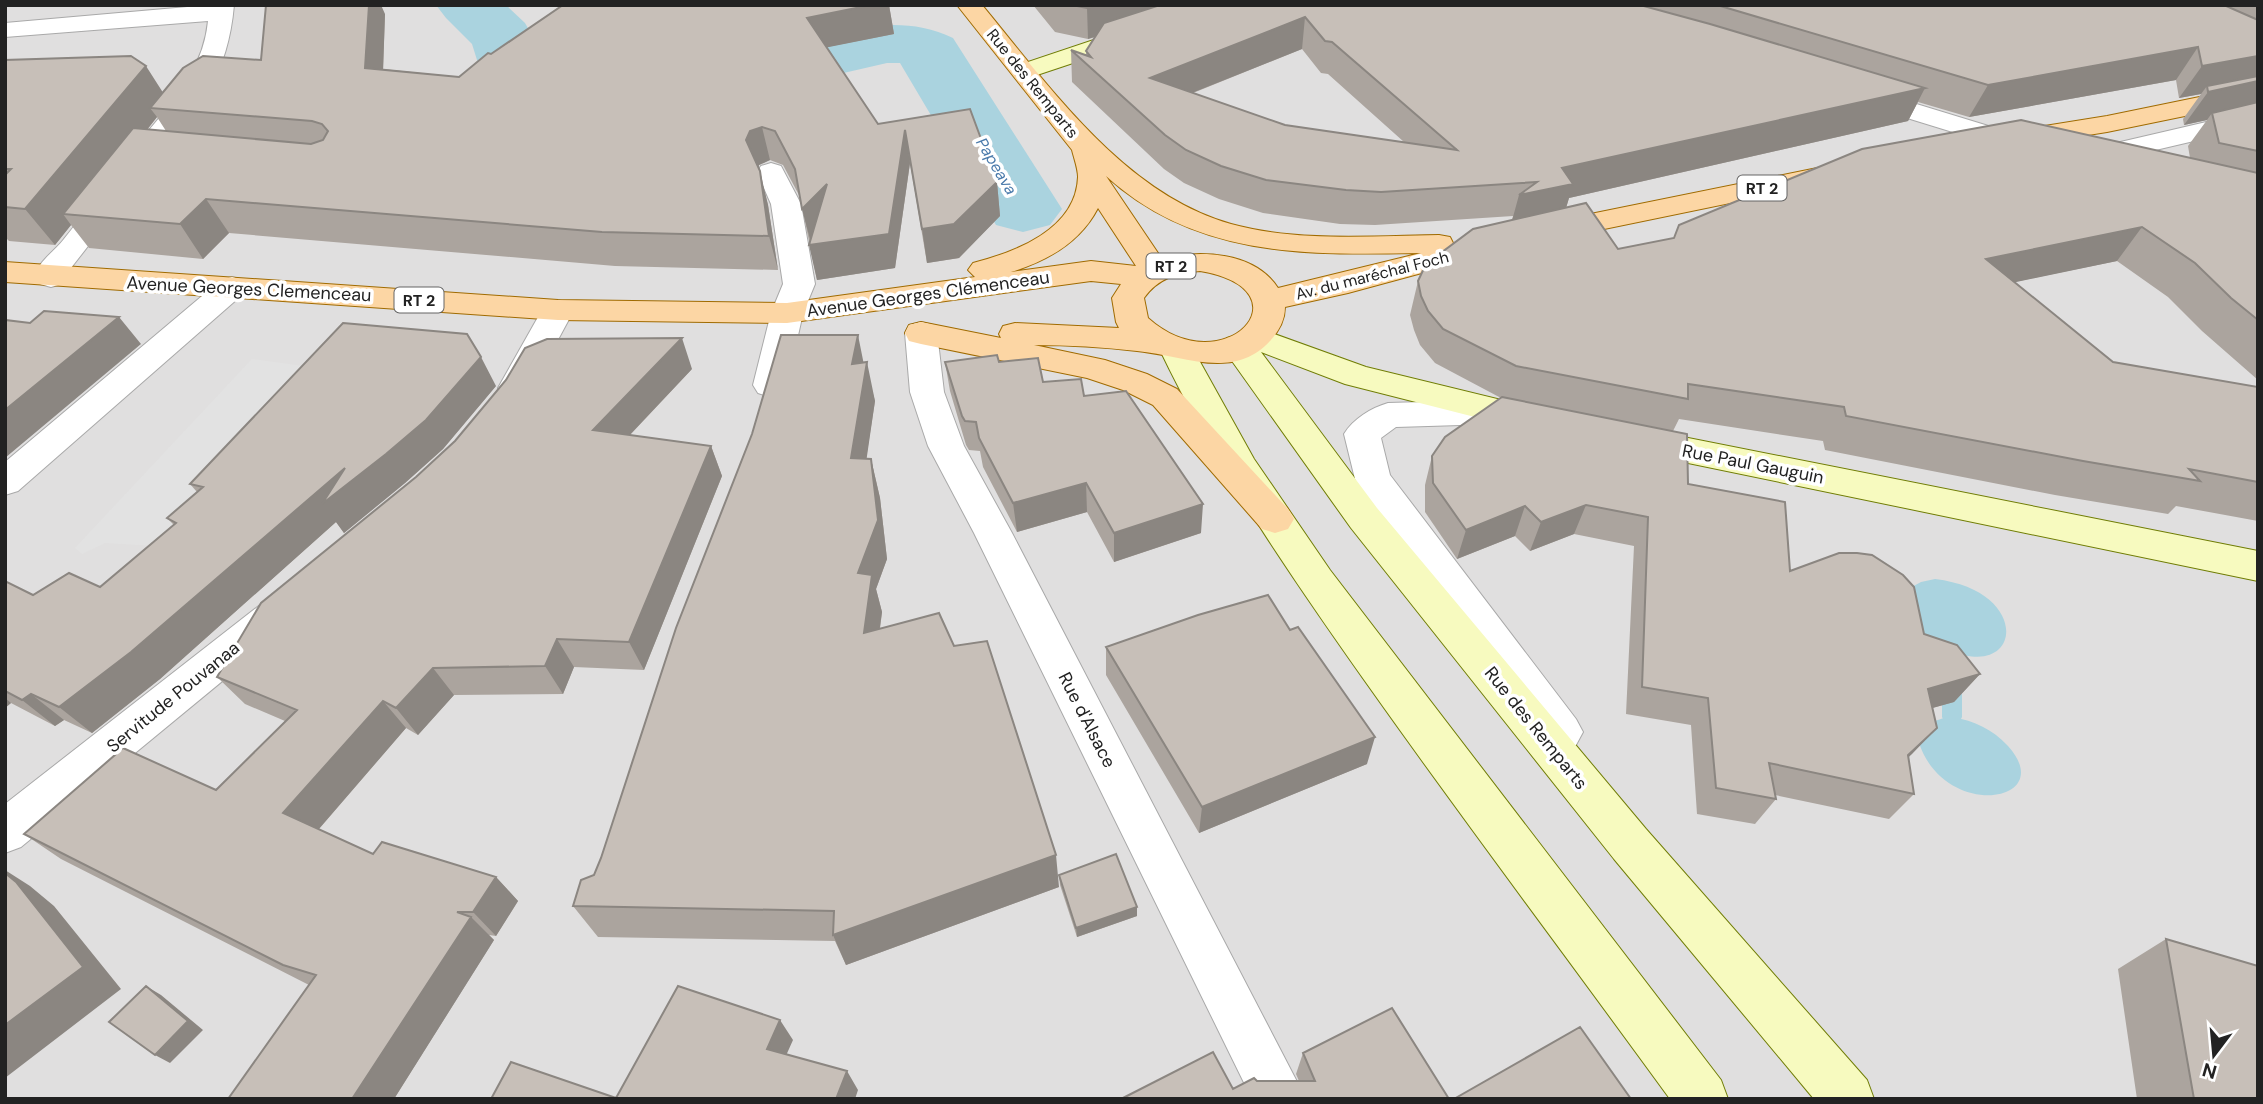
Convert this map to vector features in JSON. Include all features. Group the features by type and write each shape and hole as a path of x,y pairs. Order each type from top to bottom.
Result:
{"main road":[{"name":"Rue des Remparts","path":"969,5 1086,149 1092,178 1150,274"},
{"path":"1025,71 1223,5"},
{"path":"1953,150 2107,124 2258,93"},
{"path":"1060,118 1128,180 1164,207 1227,230 1269,239 1317,242 1508,240"},
{"name":"Av. du maréchal Foch","path":"1269,300 1348,283 1508,240 1850,170"},
{"path":"862,303 1021,261 1058,238 1080,214 1092,178"},
{"name":"RT 2","path":"1247,342 1209,352 1166,346 1132,323 1128,298 1150,274 1177,264 1200,262 1224,265 1245,273 1260,285 1269,300"},
{"name":"Avenue Georges Clémenceau","path":"787,313 1091,271 1150,274"},
{"name":"Avenue Georges Clemenceau","path":"5,272 558,310 787,313"},
{"path":"1269,300 1269,320 1247,342 1357,376 1493,412 1561,426"},
{"name":"Avenue Georges Clémenceau","path":"787,313 921,333 1086,335 1166,346"},
{"path":"921,333 1093,368 1135,382 1165,397 1275,519"},
{"name":"Rue des Remparts","path":"1247,342 1364,518 1630,844 1848,1099"},
{"path":"1166,346 1275,519 1425,730 1702,1099"},
{"name":"Rue Paul Gauguin","path":"1602,434 2258,566"}],"street":[{"path":"5,30 221,9 219,37 204,76 160,151 52,271 51,277"},
{"path":"1840,89 2075,161 2128,174"},
{"path":"2075,161 2258,118"},
{"path":"2111,151 2175,165"},
{"path":"759,425 787,313 799,284 786,204 771,172"},
{"path":"5,482 232,287"},
{"path":"494,418 508,400 558,310"},
{"name":"Rue d'Alsace","path":"921,333 928,392 946,446 993,533 1280,1099"},
{"path":"1493,412 1388,415 1362,434 1373,480 1740,972"},
{"name":"Servitude Pouvanaa","path":"5,832 299,594"}],"shaded area":[{"path":"5,5 2258,5 2258,1099 5,1099"},
{"path":"252,359 327,369 173,547 105,543 82,554 75,548"}],"water":[{"path":"1935,579 1967,587 1989,600 2002,615 2006,631 2003,645 1992,654 1974,657 1950,650 1922,633 1910,588"},
{"path":"1952,717 1983,727 2008,746 2020,765 2019,781 2009,791 1992,795 1972,793 1951,784 1932,768 1919,743 1931,724"}],"building":[{"path":"266,5 369,5 365,68 459,77 488,53 491,54 563,5 871,5 807,18 878,124 970,109 997,182 954,224 922,229 905,130 889,234 809,245 827,184 802,209 795,169 775,131 762,127 750,131 746,140 760,171 769,236 602,232 206,199 180,224 63,214 133,128 311,144 323,140 328,131 322,124 312,121 150,108 183,68 203,56 261,60"},
{"path":"1072,5 1097,5 1087,8"},
{"path":"1160,5 1640,5 1925,88 1562,168 1573,184 1519,195 1537,182 1381,192 1346,190 1266,180 1221,166 1186,150 1165,135 1071,50 1091,57 1086,51 1104,23","holes":["1305,17 1325,41 1332,42 1457,150 1285,125 1150,78"]},
{"path":"1717,5 2224,5 2258,20 2258,56 2202,66 2198,47 1988,85"},
{"path":"131,56 146,66 25,209 5,207 5,175 11,169 5,169 5,60"},
{"path":"2258,76 2258,81 2208,92 2207,86"},
{"path":"2258,102 2258,151 2219,143 2212,113"},
{"path":"2021,120 2258,173 2258,320 2195,263 2142,227 1986,259 2113,362 2258,387 2258,482 2189,469 2200,481 2083,461 1846,416 1844,407 1688,384 1688,399 1516,366 1443,329 1428,311 1421,296 1418,281 1426,264 1473,229 1586,203 1618,249 1674,238 1679,225 1862,149"},
{"path":"44,311 119,317 5,410 5,320 30,323"},
{"path":"343,323 467,334 481,357 426,420 386,454 322,504 345,468 131,652 59,707 31,694 22,700 5,691 5,581 33,595 69,573 100,587 176,523 167,518 203,487 190,484"},
{"path":"781,335 858,335 852,364 867,362 851,458 871,459 878,520 858,573 872,575 864,633 939,613 954,646 987,641 1056,855 833,935 834,911 573,906 581,880 594,875 601,858 676,628 752,434"},
{"path":"682,338 593,430 711,446 629,642 557,639 545,666 433,668 396,708 383,701 283,813 373,854 382,842 496,877 473,912 457,912 471,917 352,1099 228,1099 316,975 283,965 24,834 123,748 216,790 297,710 217,677 261,603 416,477 455,441 506,380 525,348 547,339"},
{"path":"997,355 999,362 1038,358 1043,382 1081,379 1084,396 1126,391 1203,504 1114,533 1086,483 1013,503 979,438 976,422 965,421 962,416 945,362"},
{"path":"1502,397 1687,434 1688,484 1785,502 1790,571 1839,553 1857,553 1872,555 1903,575 1914,587 1924,634 1957,645 1980,674 1928,689 1937,728 1908,755 1914,794 1769,763 1776,799 1716,788 1708,698 1642,687 1648,517 1586,505 1541,522 1525,506 1466,530 1433,483 1432,456 1445,437"},
{"path":"1268,595 1290,630 1298,627 1375,737 1202,807 1106,647 1198,615"},
{"path":"1116,854 1137,907 1076,928 1059,875"},
{"path":"5,873 16,882 83,967 5,1025"},
{"path":"2166,939 2258,966 2258,1099 2194,1099"},
{"path":"146,986 188,1021 155,1055 109,1022"},
{"path":"678,986 780,1020 767,1049 847,1071 836,1099 491,1099 511,1062 616,1098"},
{"path":"1392,1008 1449,1099 1121,1099 1213,1052 1233,1089 1254,1078 1257,1081 1315,1081 1303,1053"},
{"path":"1580,1027 1631,1099 1454,1099"}],"waterway":[{"name":"Papeava","path":"468,5 502,37 511,60 547,85 576,88 671,84 748,74 887,43 913,44 929,52 1023,209"},
{"path":"1952,679 1952,717"}]}
